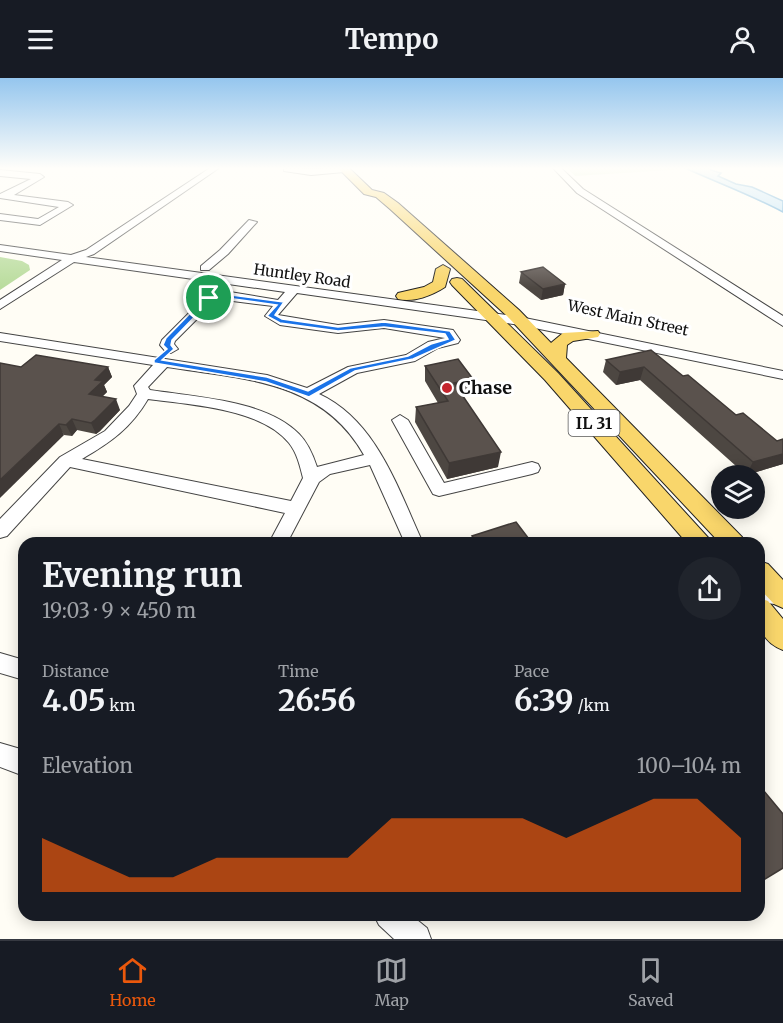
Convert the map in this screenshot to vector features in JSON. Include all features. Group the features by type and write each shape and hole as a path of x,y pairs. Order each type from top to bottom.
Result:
{"main road":[{"name":"IL 31","path":"380,208 399,224 488,312 613,443 696,537"},
{"path":"396,208 558,357 728,537"},
{"path":"403,296 429,291 440,284 443,269"},
{"path":"558,357 560,343 569,336 592,334"},
{"path":"765,578 783,597"}],"street":[{"path":"0,217 40,222 63,208"},
{"path":"0,318 157,208"},
{"path":"607,208 783,322"},
{"path":"205,268 224,252 252,222"},
{"name":"Huntley Road","path":"0,239 293,290 488,312"},
{"path":"0,248 72,258 88,256"},
{"name":"Huntley Road","path":"88,256 205,268 403,296 488,312"},
{"path":"0,304 72,258"},
{"path":"293,290 271,316 280,321 338,329 384,324 428,329 448,333 453,340 434,345 410,358 353,370 309,394"},
{"path":"144,394 141,386 165,359 169,340 214,296 230,296 281,304"},
{"name":"West Main Street","path":"488,312 686,347 747,362 783,375"},
{"name":"West Main Street","path":"517,317 764,369"},
{"path":"0,337 165,359 267,380 309,394 344,416 359,432 411,537"},
{"path":"0,531 66,461 111,435 135,409 144,394"},
{"path":"144,394 260,415 276,423 292,436 303,450 312,478"},
{"path":"400,420 439,490 532,468"},
{"path":"281,537 312,478 325,469 373,459"},
{"path":"66,461 296,509"},
{"path":"765,616 783,597"},
{"path":"0,663 18,668"},
{"path":"0,755 18,761"},
{"path":"396,921 416,939"}],"green space":[{"path":"0,257 22,261 29,265 30,270 0,290"}],"building":[{"path":"543,267 565,284 543,289 521,272"},
{"path":"651,350 683,376 688,375 736,415 743,413 777,441 783,439 783,454 753,462 644,367 620,372 606,360"},
{"path":"36,355 108,367 95,380 103,381 89,394 116,399 91,423 72,419 66,425 59,424 0,480 0,363 21,367"},
{"path":"458,359 473,379 454,383 501,452 449,463 416,407 448,401 425,366"},
{"path":"516,522 527,537 473,537"},
{"path":"765,792 783,814 783,868 765,879"}],"place":[{"name":"Chase","path":"447,388"}],"route":[{"path":"218,294 281,304 271,316 280,321 338,329 384,324 448,333 453,340 434,345 410,358 353,370 309,394 267,380 156,362 171,349 167,345 169,340 209,298 218,294"}]}
